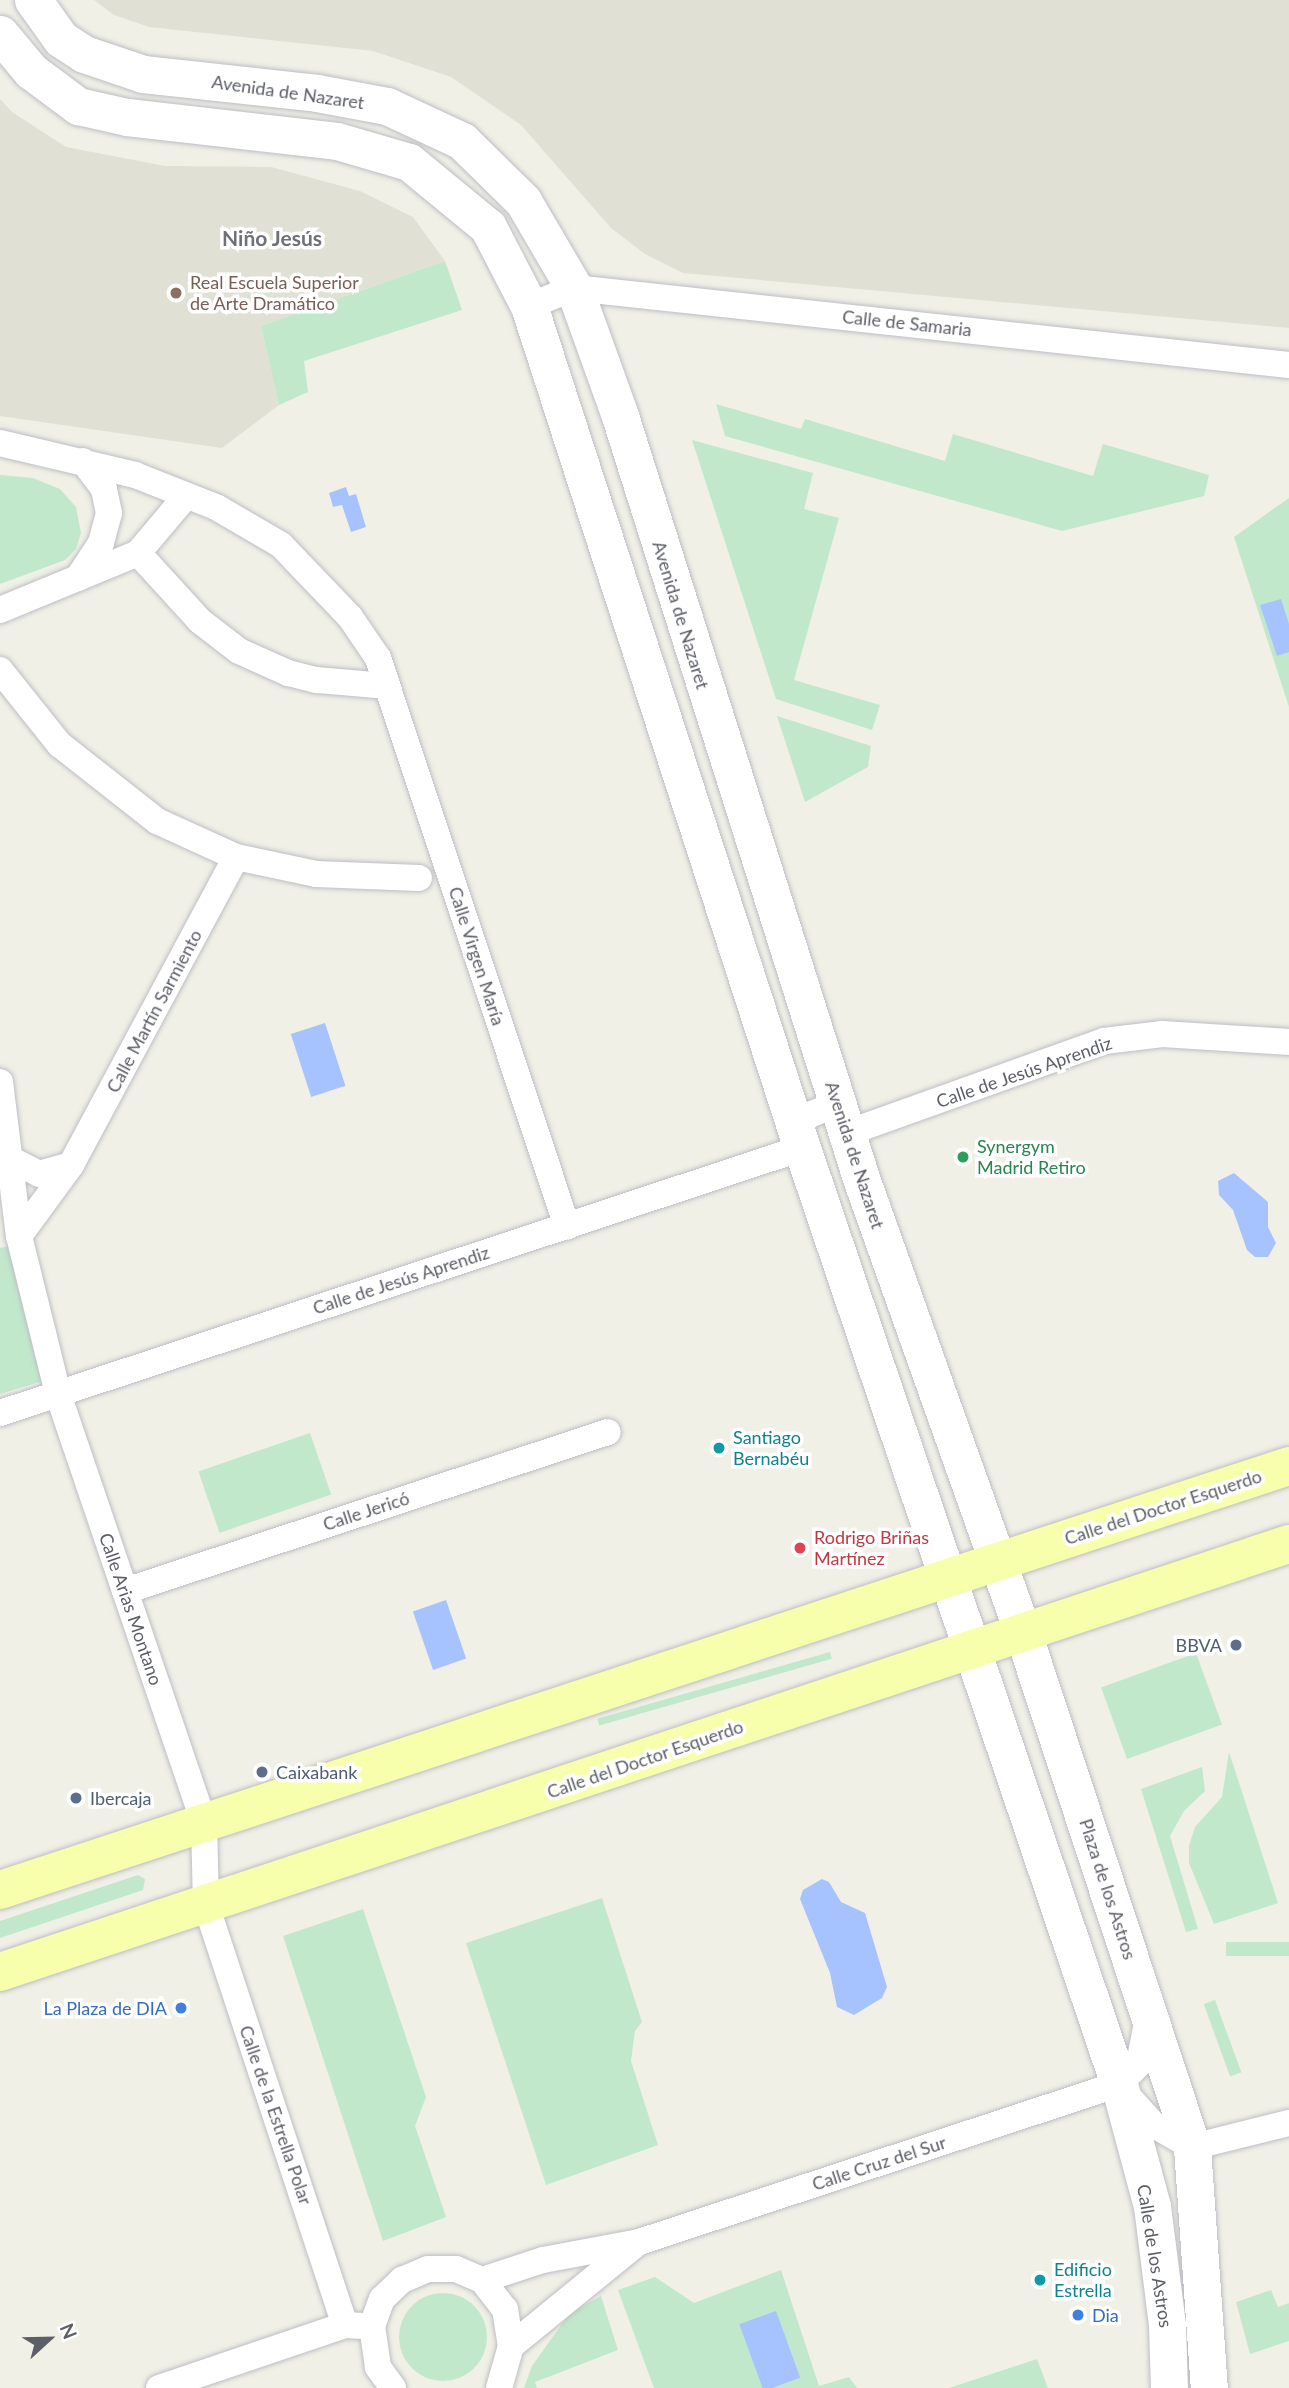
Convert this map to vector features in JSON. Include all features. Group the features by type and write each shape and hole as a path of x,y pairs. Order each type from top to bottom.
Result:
{"main road":[{"name":"Avenida de Nazaret","path":"33,0 61,39 84,54 143,74 317,93 387,106 462,141 523,201 574,288 620,416 846,1130 998,1562"},
{"path":"0,34 31,71 78,106 127,117 337,141 409,162 488,227 529,306 801,1145 1119,2084"},
{"name":"Calle del Doctor Esquerdo","path":"0,1890 1289,1466"},
{"name":"Calle del Doctor Esquerdo","path":"0,1972 1289,1544"},
{"path":"998,1562 1023,1633"},
{"name":"Plaza de los Astros","path":"1023,1633 1192,2147"},
{"name":"Calle de los Astros","path":"1119,2084 1152,2206 1167,2325 1169,2388"},
{"path":"1192,2147 1209,2388"}],"street":[{"name":"Calle de Samaria","path":"529,306 574,288 1289,365"},
{"name":"Calle Virgen María","path":"0,443 83,461 186,496 236,517 281,545 350,617 378,658 567,1226"},
{"path":"78,578 101,543 108,513 104,489 83,461"},
{"path":"0,610 138,554 186,496"},
{"path":"138,554 200,621 239,651 308,678 387,686"},
{"path":"0,670 59,744 158,821 236,857 316,874 419,878"},
{"name":"Calle Martín Sarmiento","path":"10,1238 71,1165 236,857"},
{"name":"Calle de Jesús Aprendiz","path":"846,1130 1104,1041 1163,1034 1289,1042"},
{"name":"Calle Arias Montano","path":"0,1082 10,1159 10,1238 58,1394 204,1823 206,1905"},
{"name":"Calle de Jesús Aprendiz","path":"801,1145 809,1115 825,1109 846,1130"},
{"name":"Calle de Jesús Aprendiz","path":"801,1145 820,1161 839,1156 846,1130"},
{"name":"Calle de Jesús Aprendiz","path":"0,1413 567,1226 801,1145"},
{"path":"10,1159 39,1174 71,1165"},
{"name":"Calle Jericó","path":"125,1591 608,1432"},
{"name":"Calle de la Estrella Polar","path":"206,1905 345,2325"},
{"path":"1149,2015 1139,2064 1119,2084 1154,2125 1192,2147 1289,2123"},
{"name":"Calle Cruz del Sur","path":"482,2280 542,2260 639,2242 1119,2084"},
{"name":"Calle Cruz del Sur","path":"511,2346 639,2242"},
{"path":"393,2388 378,2367 372,2326 382,2300 402,2280 428,2269 456,2269 482,2280 505,2309 511,2346 495,2384"},
{"path":"159,2388 345,2325 372,2326"}],"shaded area":[{"path":"94,0 1289,0 1289,328 683,273 645,254 611,228 521,125 451,77 373,51 149,27 114,15"},
{"name":"Real Escuela Superior de Arte Dramático","path":"0,99 12,112 66,147 165,166 271,167 360,191 413,217 445,261 261,326 279,405 222,448 0,416"}],"green space":[{"path":"445,261 462,310 304,361 308,392 279,405 261,326"},
{"path":"716,404 801,429 805,419 945,461 953,434 1093,476 1103,444 1209,475 1204,496 1062,531 725,436"},
{"path":"692,440 813,473 804,509 839,518 794,680 880,705 872,730 776,699"},
{"path":"0,475 33,478 60,489 76,507 81,533 76,549 65,560 0,584"},
{"path":"1289,498 1289,707 1234,537"},
{"path":"777,716 871,746 868,767 805,802"},
{"path":"14,1245 46,1380 0,1394 0,1248"},
{"path":"310,1433 331,1494 220,1533 198,1471"},
{"path":"830,1652 832,1659 599,1725 597,1719"},
{"path":"1196,1653 1222,1724 1127,1759 1101,1688"},
{"path":"1229,1752 1278,1903 1214,1924 1189,1863 1189,1846 1195,1827 1222,1797"},
{"path":"1202,1767 1205,1791 1184,1811 1170,1836 1198,1929 1186,1932 1141,1789"},
{"path":"138,1875 145,1879 143,1890 0,1938 0,1921"},
{"path":"602,1898 642,2022 635,2031 631,2061 658,2145 546,2185 466,1943"},
{"path":"363,1909 426,2097 415,2126 446,2217 383,2241 283,1936"},
{"path":"1226,1942 1289,1942 1289,1956 1226,1956"},
{"path":"1215,2000 1241,2072 1230,2076 1204,2004"},
{"path":"781,2270 819,2386 849,2377 857,2388 654,2388 618,2290 655,2277 694,2303"},
{"path":"1271,2290 1278,2307 1289,2303 1289,2341 1250,2354 1236,2302"},
{"path":"443,2293 460,2297 474,2306 483,2320 487,2337 483,2354 474,2368 460,2377 443,2381 426,2377 412,2368 403,2354 399,2337 403,2320 412,2306 426,2297"},
{"path":"601,2296 618,2350 535,2382 537,2388 524,2388 532,2366 569,2314"},
{"path":"1037,2359 1048,2388 949,2388"}],"water":[{"path":"346,487 349,496 356,494 366,527 351,532 342,505 333,507 329,493"},
{"path":"1281,599 1289,624 1289,652 1277,656 1260,605"},
{"path":"325,1023 345,1086 311,1097 291,1034"},
{"path":"1234,1173 1268,1202 1268,1227 1276,1243 1268,1257 1255,1257 1247,1250 1233,1210 1219,1195 1218,1181"},
{"path":"446,1600 466,1659 433,1670 413,1611"},
{"path":"822,1879 829,1882 841,1902 865,1913 887,1987 882,1998 854,2015 837,2007 830,1973 800,1899 803,1890"},
{"path":"776,2311 800,2378 772,2388 763,2388 739,2324"}],"place":[{"name":"Real Escuela Superior de Arte Dramático","path":"176,293"},
{"name":"Synergym Madrid Retiro","path":"963,1157"},
{"name":"Santiago Bernabéu","path":"719,1448"},
{"name":"Rodrigo Briñas Martínez","path":"800,1548"},
{"name":"BBVA","path":"1236,1645"},
{"name":"Caixabank","path":"262,1772"},
{"name":"Ibercaja","path":"76,1798"},
{"name":"La Plaza de DIA","path":"181,2008"},
{"name":"Edificio Estrella","path":"1040,2280"},
{"name":"Dia","path":"1078,2315"}],"district":[{"name":"Niño Jesús","path":"272,238"}]}
